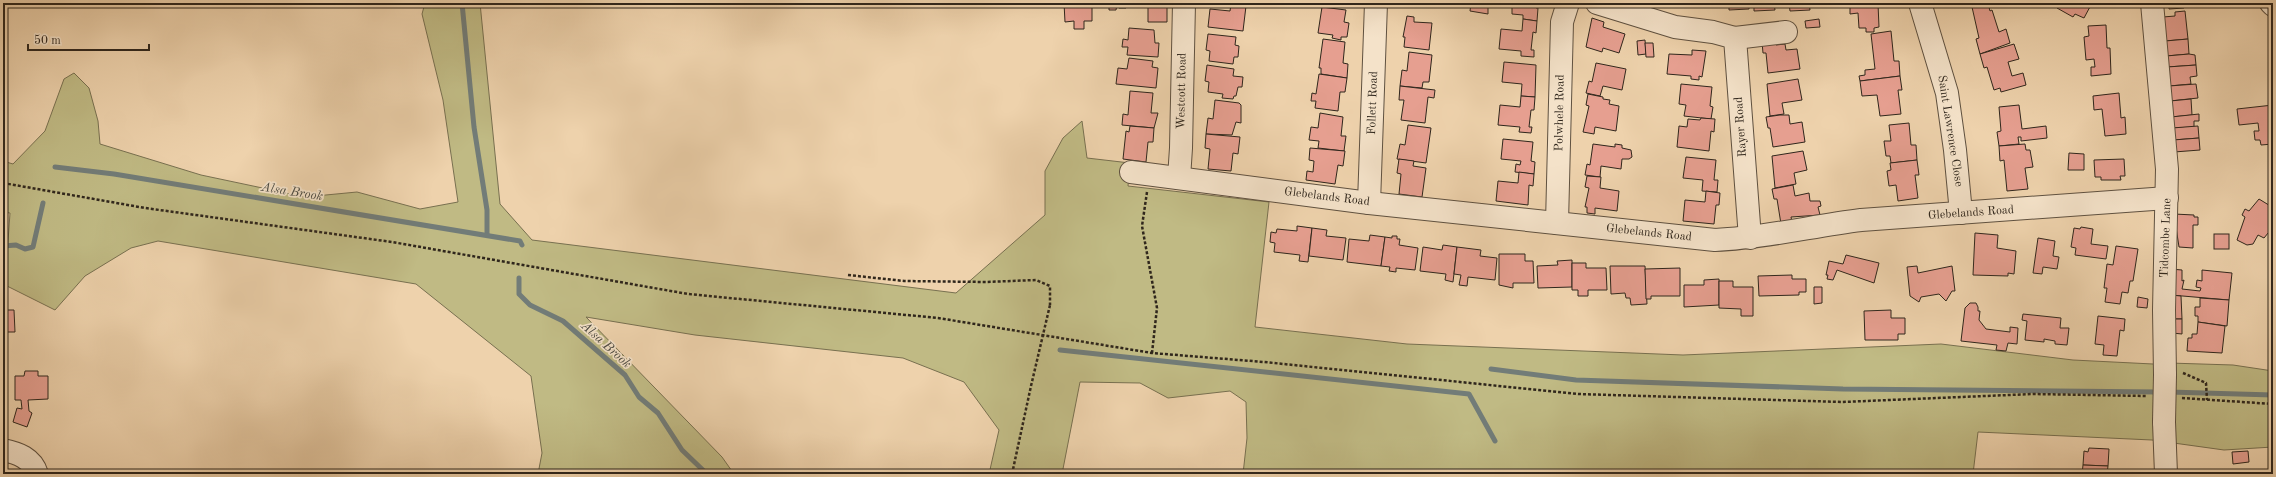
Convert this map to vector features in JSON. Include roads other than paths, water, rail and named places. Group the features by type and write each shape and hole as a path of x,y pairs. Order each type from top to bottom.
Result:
{"street":[{"name":"Westcott Road","path":"1179,178 1184,3"},
{"name":"Follett Road","path":"1369,203 1376,3"},
{"name":"Polwhele Road","path":"1557,224 1562,22 1568,3"},
{"path":"1597,3 1675,27 1713,32 1735,38 1786,32"},
{"name":"Saint Lawrence Close","path":"1920,3 1947,93 1955,150 1961,214"},
{"name":"Tidcombe Lane","path":"2152,3 2167,169 2164,310 2171,372 2164,422 2166,474"},
{"name":"Rayer Road","path":"1735,38 1750,238"},
{"name":"Glebelands Road","path":"1141,174 1369,203 1715,240 1750,238 1861,220 2167,198"},
{"path":"3,450 28,459 35,467 37,474"}],"waterway":[{"path":"462,3 474,127 487,210 487,235"},
{"name":"Alsa Brook","path":"55,167 114,174 520,241 522,245"},
{"name":"Alsa Brook","path":"3,246 16,245 25,249 33,247 43,203"},
{"name":"Alsa Brook","path":"519,278 519,294 530,305 563,321 625,375 639,397 658,413 682,450 707,474"},
{"path":"1060,350 1469,394 1495,441"},
{"path":"1491,369 1576,380 1843,389 2159,392"},
{"path":"2169,392 2273,395"}]}
